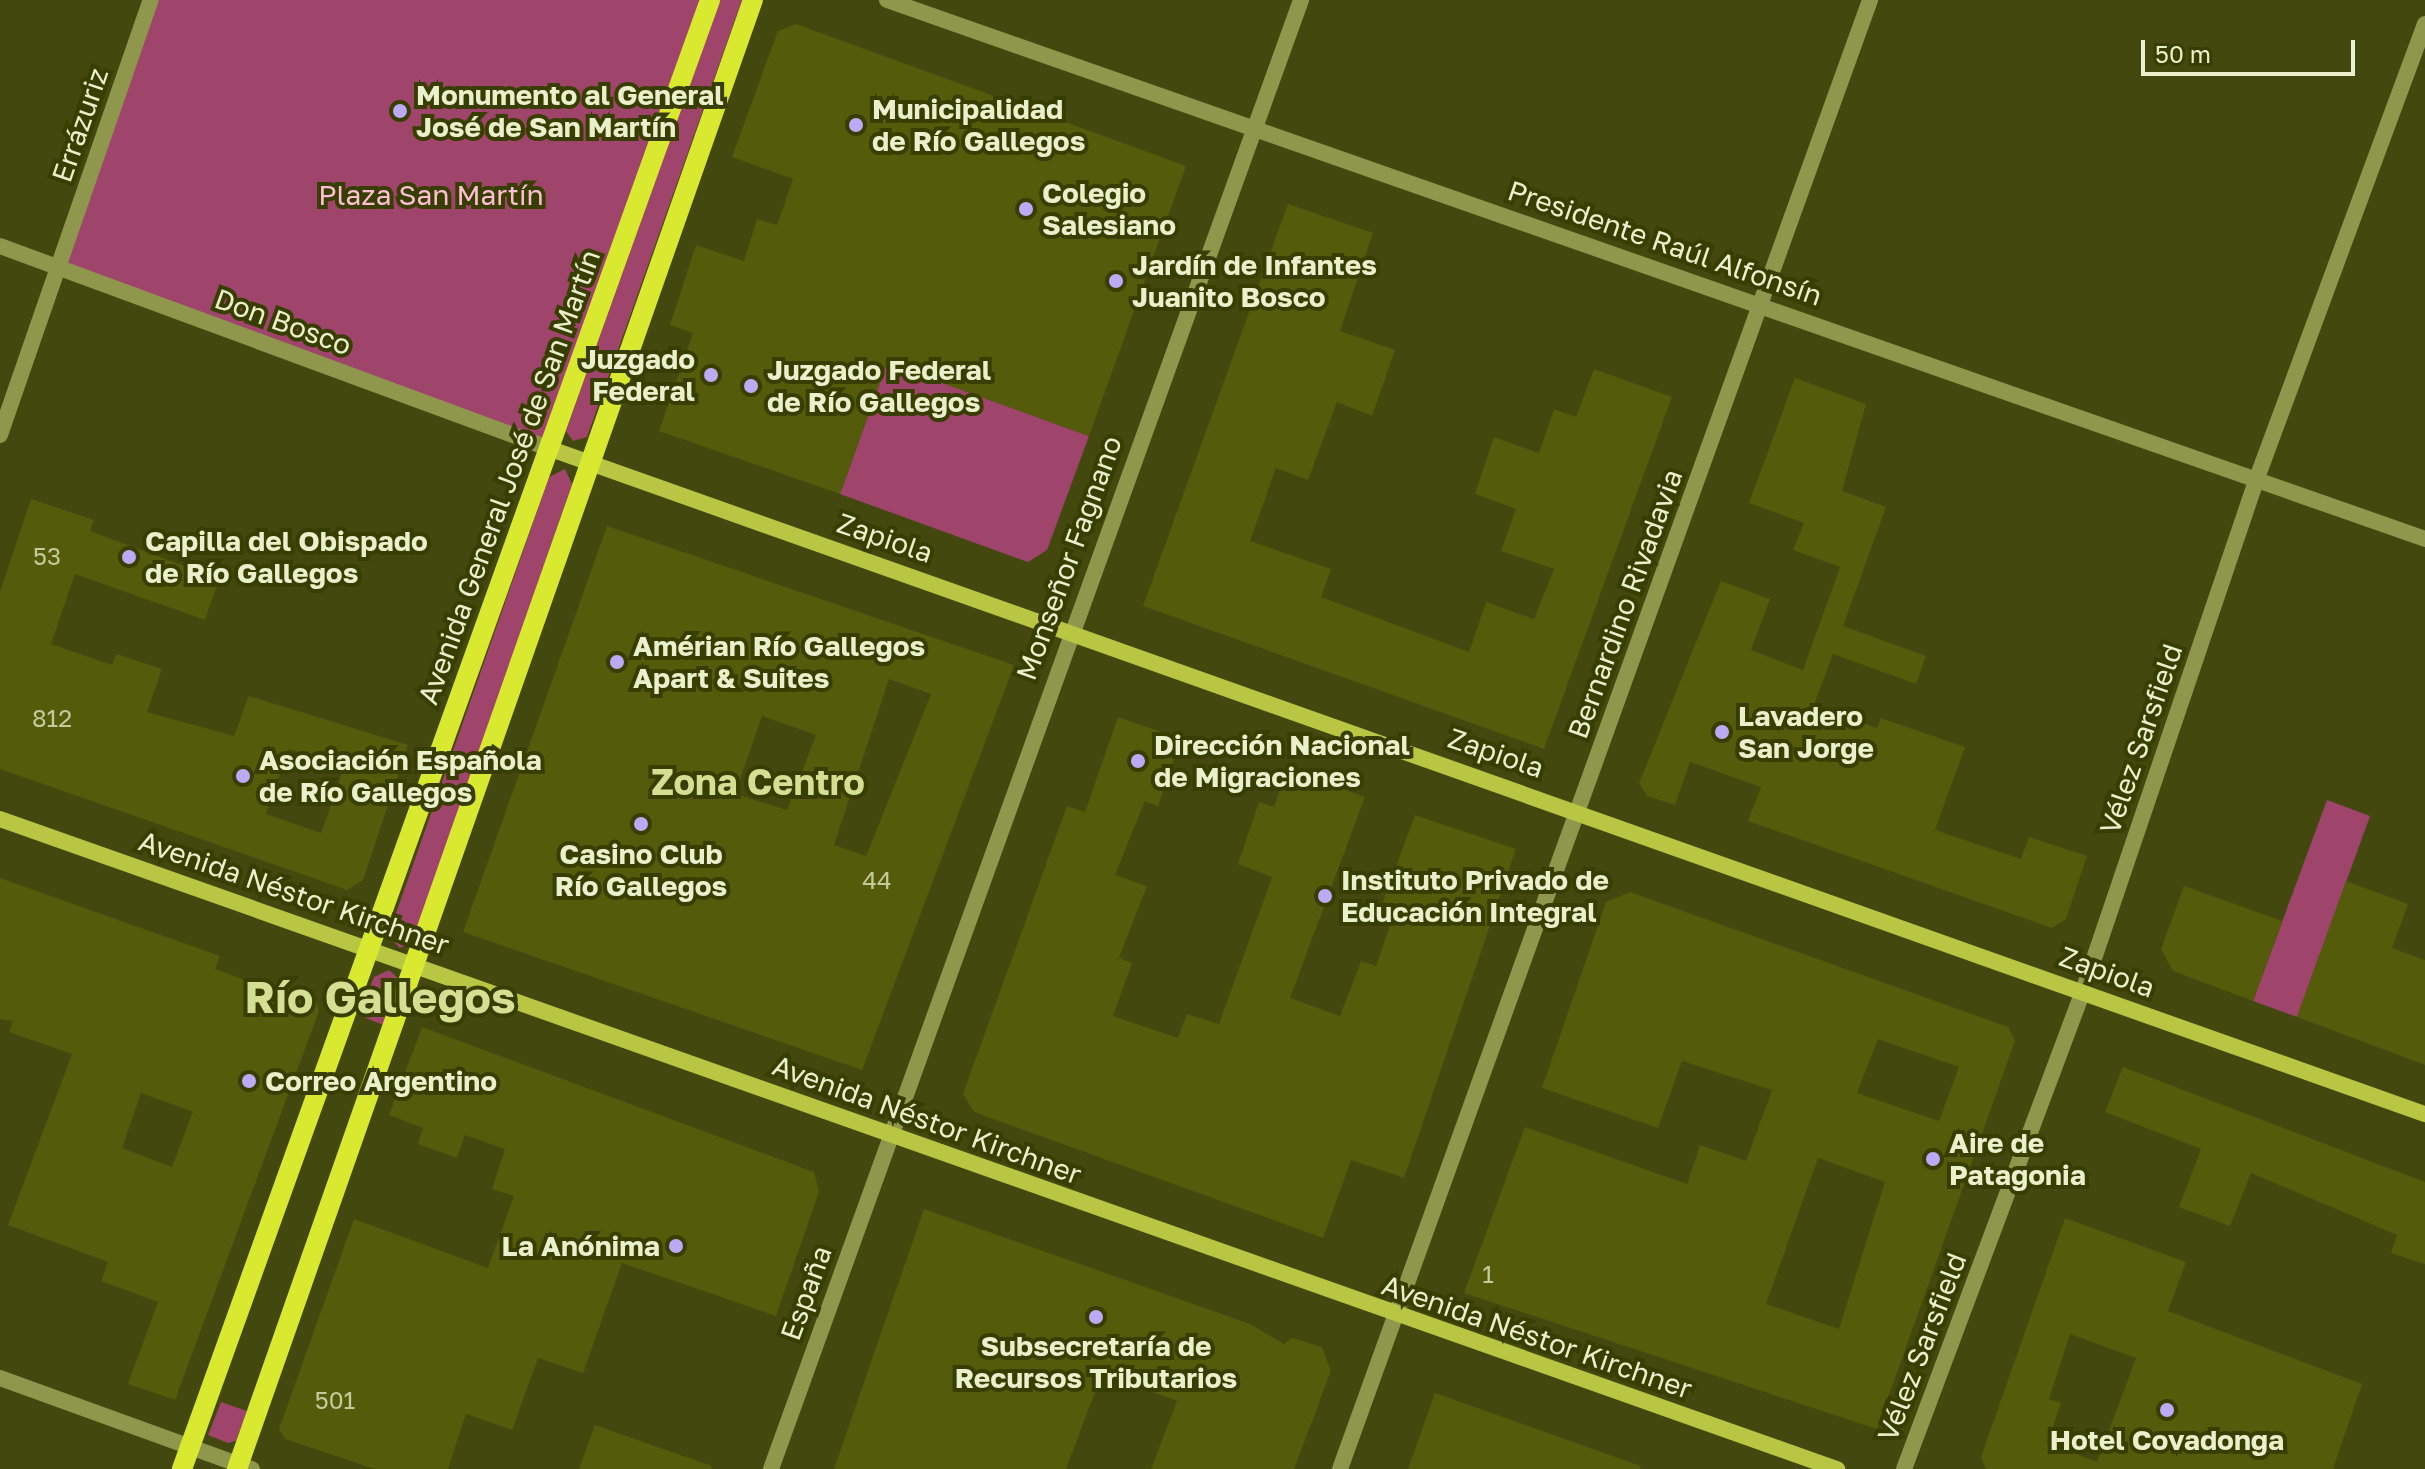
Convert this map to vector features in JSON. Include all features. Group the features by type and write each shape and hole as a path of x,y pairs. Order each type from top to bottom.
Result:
{"main road":[{"name":"Avenida General José de San Martín","path":"182,1469 710,0"},
{"path":"243,1467 753,0"}],"street":[{"name":"Errázuriz","path":"0,435 151,0"},
{"name":"Presidente Raúl Alfonsín","path":"887,0 2425,539"},
{"name":"Monseñor Fagnano","path":"890,1135 1301,0"},
{"name":"Bernardino Rivadavia","path":"1340,1469 1870,0"},
{"name":"Vélez Sarsfield","path":"1904,1469 2083,991 2257,478 2425,24"},
{"name":"Don Bosco","path":"0,246 548,448"},
{"name":"Zapiola","path":"548,448 1578,809 2425,1114"},
{"name":"Avenida Néstor Kirchner","path":"0,819 371,947 1395,1315 1837,1469"},
{"name":"España","path":"771,1469 890,1135"},
{"path":"0,1378 243,1467"}],"green space":[{"name":"Plaza San Martín","path":"151,0 710,0 548,448 58,267"},
{"path":"720,0 742,0 587,437 573,441 566,431"},
{"path":"887,363 1089,436 1047,550 1028,562 840,494"},
{"path":"565,469 572,484 414,941 400,948 388,936 549,477"},
{"path":"2327,800 2370,816 2297,1017 2253,1001"},
{"path":"389,970 402,982 386,1026 358,1015 374,977"},
{"path":"221,1402 247,1411 236,1441 228,1443 208,1435"}],"building":[{"path":"796,24 1186,166 1089,436 887,363 840,494 659,431 693,333 670,325 696,245 744,261 757,219 777,225 793,179 732,157 778,31"},
{"path":"1288,204 1373,233 1340,331 1395,350 1372,416 1337,402 1308,480 1276,468 1250,541 1331,569 1321,597 1469,652 1486,602 1534,619 1554,569 1501,551 1516,509 1475,494 1494,437 1539,453 1554,409 1576,417 1594,369 1672,397 1544,749 1143,606"},
{"path":"1795,378 1866,404 1842,491 1886,507 1843,626 1926,656 1916,684 1833,654 1814,705 1877,728 1881,718 1965,747 1935,830 2021,859 2029,837 2087,856 2066,919 2052,928 1748,821 1761,787 1690,762 1675,805 1647,796 1639,783 1721,581 1770,599 1751,650 1803,670 1840,567 1793,550 1804,523 1749,503"},
{"path":"31,499 94,520 90,531 219,579 205,620 75,574 51,644 112,665 116,654 162,669 147,712 234,736 249,696 408,745 363,880 347,890 0,769 0,592","holes":["289,749 344,767 321,833 266,814"]},
{"path":"607,526 1014,665 862,1070 463,932","holes":["889,679 931,694 866,856 834,845","762,716 816,735 787,810 735,794"]},
{"path":"1118,717 1181,739 1158,806 1145,801 1115,875 1147,886 1119,958 1132,963 1113,1016 1178,1038 1187,1014 1219,1024 1272,877 1238,864 1259,802 1274,807 1287,769 1365,797 1290,998 1340,1016 1361,961 1376,966 1392,920 1378,915 1415,815 1516,849 1404,1178 1351,1160 1323,1238 974,1112 963,1094 1067,806 1085,812"},
{"path":"0,878 220,956 215,969 267,988 269,981 315,998 319,1011 175,1400 128,1384 158,1302 101,1281 108,1262 8,1225 72,1054 9,1032 13,1021 0,1019","holes":["141,1093 193,1112 172,1167 122,1148"]},
{"path":"2346,881 2408,904 2392,948 2425,960 2425,1065 2297,1017"},
{"path":"2184,886 2282,921 2253,1001 2173,971 2161,949"},
{"path":"1630,892 2008,1027 2015,1041 1877,1429 1464,1293 1525,1127 1687,1184 1700,1145 1746,1161 1772,1090 1682,1061 1658,1128 1542,1088 1606,902","holes":["1878,1039 1959,1067 1939,1121 1857,1093","1818,1158 1885,1182 1839,1329 1766,1304"]},
{"path":"422,1027 814,1172 819,1192 776,1316 622,1263 583,1373 538,1358 512,1430 466,1414 448,1469 375,1469 285,1439 279,1429 354,1219 488,1268 514,1196 492,1189 505,1149 465,1135 457,1158 418,1144 423,1128 389,1115"},
{"path":"2123,1067 2425,1182 2425,1264 2391,1253 2397,1235 2251,1173 2230,1226 2179,1207 2201,1149 2105,1112"},
{"path":"924,1209 1250,1324 1284,1344 1292,1338 1322,1347 1331,1371 1294,1469 1151,1469 1177,1401 1102,1374 1066,1469 834,1469"},
{"path":"2065,1218 2186,1262 2168,1311 2362,1384 2333,1469 1986,1469 1981,1457","holes":["2070,1334 2136,1358 2097,1462 2047,1443 2061,1403 2049,1399"]},
{"path":"1435,1393 1641,1466 1640,1469 1408,1469"},
{"path":"595,1425 712,1466 711,1469 579,1469"}],"place":[{"name":"Monumento al General José de San Martín","path":"400,111"},
{"name":"Municipalidad de Río Gallegos","path":"856,125"},
{"name":"Colegio Salesiano","path":"1026,209"},
{"name":"Jardín de Infantes Juanito Bosco","path":"1116,281"},
{"name":"Juzgado Federal","path":"711,375"},
{"name":"Juzgado Federal de Río Gallegos","path":"751,386"},
{"name":"Capilla del Obispado de Río Gallegos","path":"129,557"},
{"name":"Amérian Río Gallegos Apart & Suites","path":"617,662"},
{"name":"Lavadero San Jorge","path":"1722,732"},
{"name":"Dirección Nacional de Migraciones","path":"1138,761"},
{"name":"Asociación Española de Río Gallegos","path":"243,776"},
{"name":"Casino Club Río Gallegos","path":"641,824"},
{"name":"Instituto Privado de Educación Integral","path":"1325,896"},
{"name":"Correo Argentino","path":"249,1081"},
{"name":"Aire de Patagonia","path":"1933,1159"},
{"name":"La Anónima","path":"676,1246"},
{"name":"Subsecretaría de Recursos Tributarios","path":"1096,1317"},
{"name":"Hotel Covadonga","path":"2167,1410"}],"district":[{"name":"Zona Centro","path":"758,782"},
{"name":"Río Gallegos","path":"380,997"}]}
